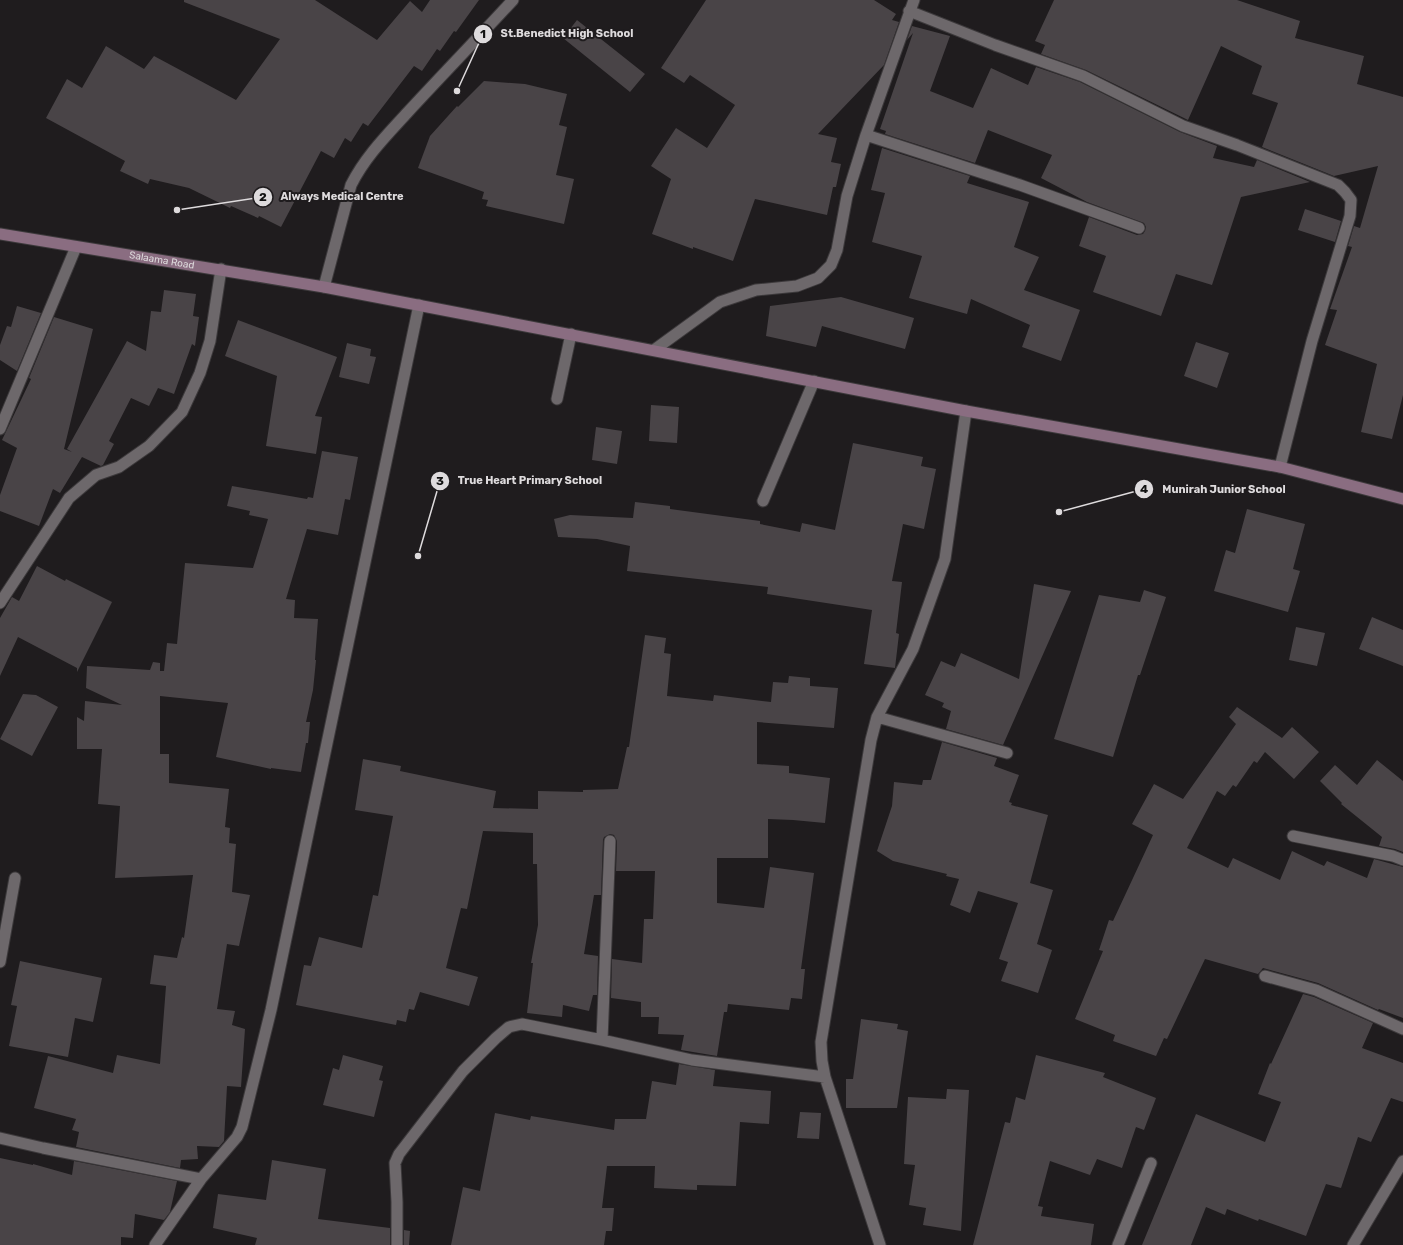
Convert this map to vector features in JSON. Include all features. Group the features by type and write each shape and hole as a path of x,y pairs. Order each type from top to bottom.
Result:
{"main road":[{"name":"Salaama Road","path":"0,234 324,287 966,411 1280,467 1403,499"}],"street":[{"path":"324,287 351,185 358,170 429,89 514,0"},
{"path":"654,350 720,302 756,290 797,286 818,278 831,265 838,250 847,196 866,135 914,0"},
{"path":"909,11 995,45 1083,76 1183,126 1338,185 1345,192 1351,200 1350,216 1312,341 1280,467"},
{"path":"866,135 1020,185 1139,228"},
{"path":"0,429 76,246"},
{"path":"0,603 69,498 96,475 119,467 149,446 182,412 200,374 210,341 220,269"},
{"path":"155,1245 202,1179 233,1142 242,1127 271,1010 419,305"},
{"path":"557,399 571,334"},
{"path":"763,501 814,381"},
{"path":"880,1245 825,1077 821,1042 871,740 877,717 913,648 945,558 966,411"},
{"path":"877,717 1007,753"},
{"path":"1293,836 1393,856 1403,860"},
{"path":"602,1040 610,841"},
{"path":"0,962 15,878"},
{"path":"1265,976 1316,990 1403,1029"},
{"path":"397,1245 395,1163 399,1154 463,1071 508,1027 522,1024 692,1060 825,1077"},
{"path":"0,1138 43,1148 202,1179"},
{"path":"1353,1245 1403,1160"},
{"path":"1118,1245 1151,1163"}],"building":[{"path":"184,0 315,0 377,40 410,1 422,12 430,0 479,0 456,32 454,31 440,51 437,49 422,71 414,66 368,126 363,123 351,142 345,138 334,158 321,151 281,227 259,216 258,218 231,206 230,208 189,188 150,179 148,184 120,171 125,161 46,118 67,79 82,88 106,46 144,69 154,56 236,100 280,39 184,2"},
{"path":"706,0 874,0 896,14 892,20 899,22 884,65 818,134 837,138 831,162 841,164 836,187 833,187 827,215 755,199 733,261 693,247 693,249 652,234 671,179 651,166 676,128 707,148 735,105 690,75 684,83 661,68"},
{"path":"1054,0 1237,0 1300,21 1295,38 1364,56 1357,84 1403,97 1403,395 1392,439 1361,432 1377,364 1325,345 1337,310 1330,309 1352,247 1348,246 1354,226 1360,228 1378,166 1334,176 1262,147 1278,103 1252,94 1262,66 1221,46 1188,120 1086,70 1041,54 1045,45 1035,41"},
{"path":"577,20 645,74 630,92 563,38"},
{"path":"912,26 950,36 930,91 973,108 991,68 1028,85 1036,67 1080,82 1180,132 1217,146 1213,158 1254,167 1257,160 1310,182 1241,197 1212,285 1176,274 1161,316 1093,292 1106,256 1079,246 1089,217 1137,235 1143,234 1145,231 1146,227 1144,223 1087,202 1041,178 1052,155 988,130 975,163 885,134 886,131 880,129 913,33 907,40"},
{"path":"484,81 525,84 567,94 559,125 567,127 556,175 574,179 564,224 486,206 488,200 482,199 484,192 418,168 430,136 457,106 458,107"},
{"path":"882,148 970,176 967,183 1029,202 1014,247 1039,257 1024,290 1080,310 1061,361 1022,347 1030,325 971,299 967,314 909,298 922,256 872,242 885,193 871,190"},
{"path":"1305,209 1341,221 1335,242 1298,230"},
{"path":"164,290 196,294 193,316 199,317 195,346 192,344 174,394 158,388 149,406 131,398 109,441 114,444 103,465 101,466 82,457 60,493 53,489 39,526 0,511 0,495 17,448 2,440 31,379 29,378 54,317 93,329 64,449 72,452 67,449 127,341 146,351 151,311 161,312"},
{"path":"841,297 914,318 905,349 822,326 816,347 766,336 770,306"},
{"path":"17,306 41,313 17,371 0,360 0,345 7,326 11,327"},
{"path":"238,320 337,357 315,416 322,417 316,454 266,446 277,376 225,356"},
{"path":"1196,342 1229,353 1217,388 1184,376"},
{"path":"347,343 371,349 370,356 376,357 369,384 339,377"},
{"path":"651,405 679,407 677,443 649,441"},
{"path":"596,427 622,431 617,464 592,460"},
{"path":"853,443 923,457 921,466 936,469 924,529 903,524 892,581 902,582 896,633 899,634 895,668 864,664 872,610 767,594 768,587 627,571 630,546 597,539 558,537 554,519 570,515 633,518 635,502 670,506 670,509 760,521 760,524 800,532 802,523 835,530"},
{"path":"322,451 358,457 350,500 345,499 338,535 307,529 286,599 295,600 294,618 318,619 313,690 306,722 310,722 308,743 306,743 301,772 271,769 216,757 228,703 160,696 160,754 169,754 169,783 229,789 225,827 230,828 229,843 236,844 232,892 250,895 239,946 227,944 217,1009 235,1011 232,1025 245,1029 241,1087 227,1086 224,1141 219,1147 197,1146 198,1159 181,1160 180,1168 76,1147 79,1132 72,1130 76,1119 34,1108 48,1056 113,1073 117,1055 160,1064 166,986 150,984 154,955 177,958 182,937 184,938 193,875 115,878 120,806 98,804 102,749 77,749 77,717 84,721 85,701 122,705 86,688 87,666 150,670 153,662 160,663 160,671 164,671 167,643 177,644 185,563 253,568 268,519 249,515 250,511 227,506 232,486 307,499 308,497 313,498"},
{"path":"1247,509 1305,524 1293,569 1300,571 1288,612 1214,591 1226,550 1235,553"},
{"path":"37,566 65,581 66,579 112,602 77,672 77,668 18,637 0,676 0,618 12,597 19,601"},
{"path":"1034,584 1071,591 1003,745 946,729 951,711 942,707 944,703 925,695 941,661 955,667 961,653 1019,679"},
{"path":"1144,590 1166,597 1140,675 1138,675 1113,757 1054,739 1099,595 1140,602"},
{"path":"1372,617 1403,630 1403,666 1359,649"},
{"path":"1296,627 1325,633 1317,666 1289,660"},
{"path":"645,635 666,638 664,653 671,654 667,696 713,701 714,695 771,702 773,682 788,683 789,676 810,678 810,686 838,688 834,728 757,722 757,764 789,766 789,773 830,778 825,823 768,819 768,858 717,858 717,903 764,908 770,867 814,873 801,969 805,969 802,999 791,998 789,1010 728,1004 727,1012 724,1012 717,1056 681,1050 684,1035 658,1034 659,1017 641,1017 641,1002 611,998 612,959 642,963 644,919 653,919 655,871 616,871 617,841 614,835 610,834 604,837 603,840 601,895 594,895 584,954 598,956 597,995 593,995 589,1011 563,1005 562,1017 527,1013 533,963 531,963 538,925 537,864 533,864 533,833 483,831 467,909 461,908 446,968 478,977 469,1006 420,992 414,1010 409,1009 406,1022 397,1020 396,1025 296,1005 304,965 311,966 319,937 362,948 373,895 378,896 393,816 355,810 363,759 401,766 400,771 496,791 493,808 538,809 538,791 583,792 583,790 618,789 627,747 629,747"},
{"path":"23,694 36,695 58,707 32,756 0,739"},
{"path":"1237,707 1282,738 1292,727 1319,752 1294,779 1265,752 1257,763 1254,761 1236,787 1233,785 1225,796 1217,791 1187,848 1228,868 1233,858 1280,880 1292,851 1324,866 1327,861 1367,878 1374,859 1403,867 1403,1018 1379,1009 1378,1010 1318,983 1263,968 1258,974 1205,959 1167,1039 1164,1038 1156,1056 1113,1041 1115,1035 1075,1019 1103,951 1099,950 1109,920 1113,921 1153,835 1132,824 1154,784 1183,799 1236,724 1229,717"},
{"path":"942,742 997,758 994,766 1019,775 1009,802 1012,803 1011,805 1048,815 1030,883 1053,890 1037,944 1052,950 1038,993 1001,981 1008,962 999,959 1018,903 978,891 970,913 950,905 959,879 946,876 947,874 893,861 877,851 892,806 894,782 922,785 923,780 931,780"},
{"path":"1377,760 1403,781 1403,852 1379,846 1382,837 1341,804 1342,803 1320,781 1335,765 1357,785"},
{"path":"20,961 102,978 93,1022 75,1018 68,1057 9,1046 17,1006 11,1005"},
{"path":"1303,994 1314,997 1373,1023 1362,1048 1403,1063 1403,1102 1391,1098 1371,1142 1358,1137 1341,1188 1326,1184 1306,1236 1259,1219 1258,1221 1227,1209 1225,1215 1206,1207 1191,1245 1142,1245 1196,1114 1265,1142 1281,1102 1258,1094 1270,1063 1271,1064"},
{"path":"861,1019 898,1024 897,1029 908,1031 897,1108 846,1108 846,1079 853,1079"},
{"path":"343,1055 383,1066 379,1080 383,1081 374,1117 323,1105 333,1068 339,1070"},
{"path":"1036,1055 1105,1073 1103,1077 1156,1098 1144,1130 1136,1127 1122,1168 1097,1159 1090,1175 1050,1161 1038,1206 1043,1207 1041,1216 1094,1224 1091,1245 973,1245 1005,1122 1010,1123 1016,1097 1025,1100"},
{"path":"679,1064 715,1070 713,1086 771,1091 769,1124 740,1122 736,1186 697,1185 697,1190 654,1188 655,1166 607,1166 602,1208 614,1208 612,1231 606,1231 604,1245 451,1245 463,1187 480,1191 495,1113 530,1120 531,1116 614,1130 615,1119 646,1119 652,1081 676,1085"},
{"path":"947,1089 969,1090 961,1231 923,1225 926,1208 909,1205 915,1165 904,1164 908,1097 946,1099"},
{"path":"800,1112 821,1113 819,1139 797,1138"},
{"path":"0,1158 33,1164 72,1175 74,1161 177,1181 170,1212 164,1220 135,1214 133,1238 121,1237 121,1245 0,1245"},
{"path":"272,1160 326,1169 318,1219 390,1228 390,1245 255,1245 257,1238 213,1228 218,1194 266,1200"},
{"path":"404,1230 410,1231 409,1245 404,1245"}],"place":[{"name":"St.Benedict High School","path":"457,91"},
{"name":"Always Medical Centre","path":"177,210"},
{"name":"Munirah Junior School","path":"1059,512"},
{"name":"True Heart Primary School","path":"418,556"}]}
